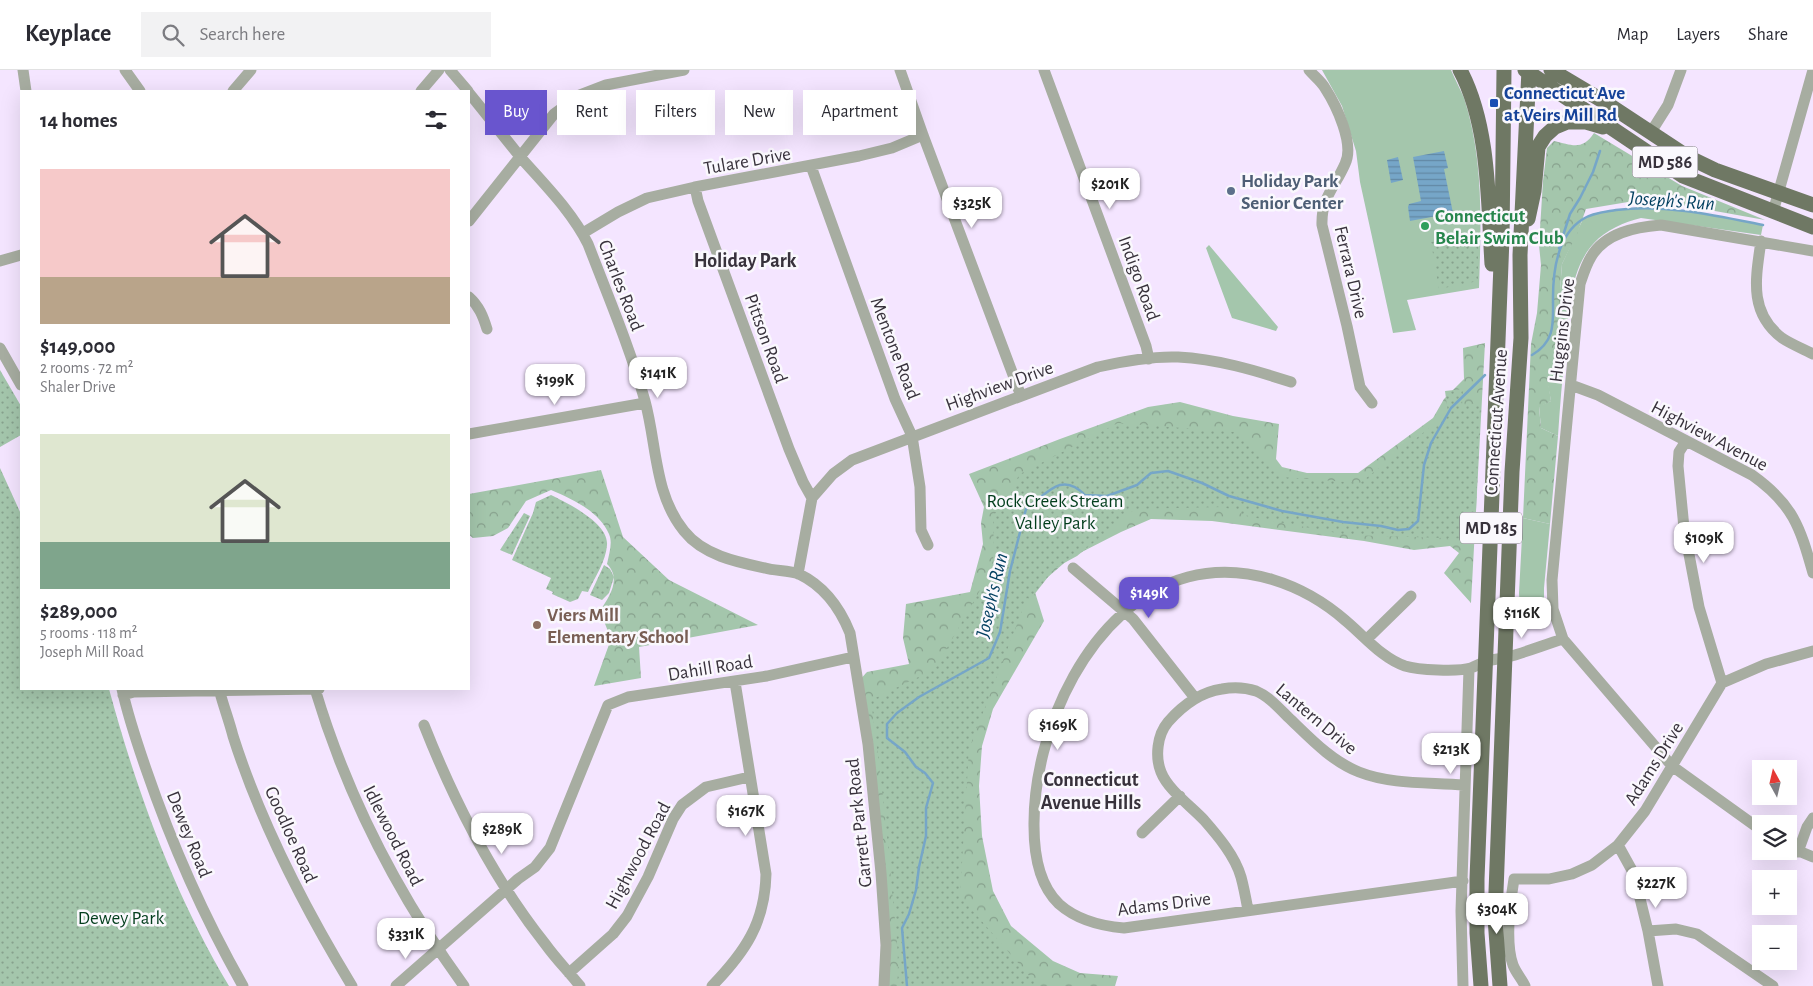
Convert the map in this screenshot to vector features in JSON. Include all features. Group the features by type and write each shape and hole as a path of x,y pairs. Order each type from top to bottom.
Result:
{"main road":[{"path":"1460,70 1474,103 1482,138 1497,357"},
{"name":"Connecticut Avenue","path":"1481,986 1477,933 1477,879 1502,238 1504,70"},
{"name":"MD 586","path":"1551,70 1564,75 1697,161 1715,170 1813,206"},
{"name":"Connecticut Avenue","path":"1500,986 1495,918 1512,472 1521,338 1520,255 1528,71"},
{"name":"MD 586","path":"1528,71 1684,176 1813,227"},
{"path":"1520,255 1534,191 1538,147 1545,136 1555,127 1574,121 1586,122 1620,132"}],"street":[{"path":"23,70 26,90"},
{"path":"125,70 139,90"},
{"path":"234,90 251,70"},
{"path":"423,90 439,70"},
{"name":"Charles Road","path":"450,70 466,90"},
{"path":"470,220 554,114 580,96 606,85 684,70"},
{"path":"900,70 1021,396"},
{"name":"Indigo Road","path":"1044,70 1146,346 1148,359"},
{"name":"Ferrara Drive","path":"1310,70 1324,87 1341,120 1347,140 1347,162 1326,198 1322,211 1322,225 1360,387 1372,403"},
{"path":"1651,132 1668,105 1681,70"},
{"path":"1773,212 1813,70"},
{"name":"Charles Road","path":"470,94 556,197 583,233 632,361 645,403 663,493 673,516 685,533 701,547 715,555 765,568 798,574 821,589 837,606 850,633 853,657"},
{"name":"Tulare Drive","path":"583,233 618,212 647,198 892,148 923,135"},
{"name":"Mentone Road","path":"811,166 896,399 912,436 920,487 921,530 928,545"},
{"name":"Pittson Road","path":"695,187 698,201 789,449 812,498"},
{"name":"Huggins Drive","path":"1562,639 1553,609 1552,580 1572,385 1580,284 1591,257 1605,242 1622,232 1638,227 1661,225 1813,251"},
{"path":"1761,241 1756,279 1757,302 1763,316 1782,338 1813,354"},
{"path":"0,261 20,254"},
{"path":"470,298 482,314 487,329"},
{"path":"0,348 20,381"},
{"name":"Highview Drive","path":"812,498 833,474 852,460 1098,367 1125,361 1178,357 1242,367 1291,382"},
{"name":"Highview Avenue","path":"1572,385 1598,394 1752,475 1767,485 1784,502 1799,529 1813,573"},
{"path":"470,434 645,403"},
{"path":"1686,440 1679,452 1678,466 1684,528 1699,607 1722,683 1766,664 1813,651"},
{"path":"798,574 812,498"},
{"path":"1073,568 1133,619 1195,698"},
{"name":"Adams Drive","path":"1463,881 1124,928 1103,926 1089,922 1060,904 1051,894 1041,875 1036,859 1034,812 1037,779 1048,736 1059,704 1076,672 1099,639 1124,611 1151,592 1188,577 1224,571 1243,572 1290,585 1314,597 1335,611 1388,658 1407,667 1444,670 1469,669 1486,661 1505,658 1562,639"},
{"path":"1366,639 1411,596"},
{"path":"1562,639 1672,766 1752,824"},
{"name":"Dahill Road","path":"507,890 518,879 535,867 550,848 608,704 628,697 735,682 853,657"},
{"name":"Garrett Park Road","path":"853,657 868,744 881,873 886,945 884,986"},
{"path":"1463,986 1461,911 1469,669"},
{"path":"712,986 745,950 763,905 766,874 735,682"},
{"name":"Adams Drive","path":"1525,986 1513,965 1510,944 1511,896 1514,879 1549,879 1572,874 1592,865 1618,844 1644,811 1722,683"},
{"name":"Lantern Drive","path":"1248,910 1241,875 1230,852 1204,820 1169,784 1161,772 1158,742 1168,723 1195,698 1214,690 1236,687 1256,691 1268,698 1319,747 1341,764 1374,777 1395,781 1464,785"},
{"path":"123,692 220,690"},
{"name":"Goodloe Road","path":"220,690 242,765 265,820 321,935 352,986"},
{"name":"Idlewood Road","path":"315,690 333,747 359,808 393,876 438,950 464,986"},
{"name":"Dewey Road","path":"123,692 131,724 172,840 194,892 242,986"},
{"path":"424,725 443,775 507,890 546,945 580,986"},
{"name":"Highwood Road","path":"569,973 613,934 628,916 648,877 673,819 682,805 706,787 749,777"},
{"path":"1142,832 1180,796"},
{"path":"1797,844 1813,818"},
{"path":"1618,844 1634,874 1648,931 1658,986"},
{"path":"1797,850 1813,857"},
{"path":"396,986 507,890"},
{"path":"1648,931 1676,929 1697,934 1773,986"}],"green space":[{"name":"Connecticut Belair Swim Club","path":"1322,70 1451,70 1464,98 1475,145 1480,192 1479,288 1407,300 1416,330 1393,333 1360,182 1356,151 1342,106"},
{"path":"1594,133 1682,186 1765,220 1659,201 1628,202 1586,209 1577,234 1562,264 1560,290 1563,369 1547,375 1551,401 1539,407 1541,428 1558,436 1550,524 1523,518 1531,344 1537,313 1541,265 1539,245 1543,181 1547,148 1554,141 1571,145 1581,144 1590,139"},
{"path":"1641,207 1703,213 1763,225 1761,235 1641,218 1616,227 1594,243 1580,266 1572,292 1558,436 1541,428 1539,406 1551,401 1546,375 1561,328 1560,290 1562,264 1583,219 1599,212"},
{"path":"1478,232 1478,281 1439,289 1431,242"},
{"path":"1209,245 1278,327 1276,331 1232,318 1206,248"},
{"name":"Rock Creek Stream Valley Park","path":"1485,343 1471,603 1444,573 1459,553 1450,546 1414,550 1364,541 1212,521 1151,519 1070,558 1034,589 1044,621 993,709 982,746 979,786 982,836 993,891 1011,926 1053,961 1080,973 1118,976 1115,986 884,986 886,945 857,683 867,672 909,664 903,638 906,604 970,592 983,544 981,523 984,507 969,474 1148,407 1180,402 1233,416 1279,424 1276,459 1282,467 1307,473 1358,473 1433,418 1444,399 1464,379 1463,348"},
{"path":"0,370 20,404 20,436 0,447"},
{"name":"Rock Creek Stream Valley Park","path":"1463,389 1462,406 1480,402 1475,539 1348,535 1251,517 1224,507 1135,509 1077,556 1055,568 1030,600 1027,598 969,749 960,896 1038,986 897,986 896,927 871,700 935,669 991,571 994,553 993,517 1020,474 1118,423 1235,432 1282,477 1360,483 1448,413 1445,391"},
{"name":"Dewey Park","path":"0,468 20,512 20,690 109,690 132,766 159,842 191,915 229,986 0,986"},
{"path":"601,470 623,537 669,580 758,625 639,647 641,678 594,686 611,639 600,611 610,594 614,582 614,576 607,564 611,541 604,526 592,512 568,497 551,490 526,501 508,528 493,536 473,538 470,536 470,494"},
{"path":"551,495 586,515 601,529 606,537 605,557 588,592 582,591 578,599 570,602 552,594 553,592 546,589 551,578 512,560 536,502"},
{"path":"524,513 530,516 512,555 500,550"},
{"path":"1523,518 1550,524 1544,588 1544,621 1531,629 1521,624 1519,593"},
{"path":"604,565 610,569 614,577 609,593 602,600 590,595"}],"water":[{"path":"1444,151 1448,168 1444,169 1453,213 1410,221 1409,204 1421,201 1413,157"},
{"path":"1398,157 1403,180 1391,183 1387,160"}],"waterway":[{"path":"1559,248 1570,214 1593,172 1600,151"},
{"name":"Joseph's Run","path":"1532,355 1545,344 1552,330 1553,287 1558,254 1567,234 1583,219 1599,213 1616,210 1653,208 1672,209 1763,225"},
{"name":"Joseph's Run","path":"907,986 902,928 909,914 916,890 926,836 926,808 933,783 925,773 916,767 905,752 887,738 887,724 897,713 919,697 989,658 1000,632 1010,571 1026,509 1054,487 1061,485 1076,488 1085,495 1107,496 1137,485 1151,473 1168,471 1202,483 1229,496 1282,511 1398,530 1409,529 1418,521 1424,465 1431,443 1451,408 1485,375"}],"place":[{"name":"Connecticut Ave at Veirs Mill Rd","path":"1494,103"},
{"name":"Holiday Park Senior Center","path":"1231,191"},
{"name":"Connecticut Belair Swim Club","path":"1425,226"},
{"name":"Viers Mill Elementary School","path":"537,625"}],"district":[{"name":"Holiday Park","path":"745,260"},
{"name":"Connecticut Avenue Hills","path":"1091,790"}]}
